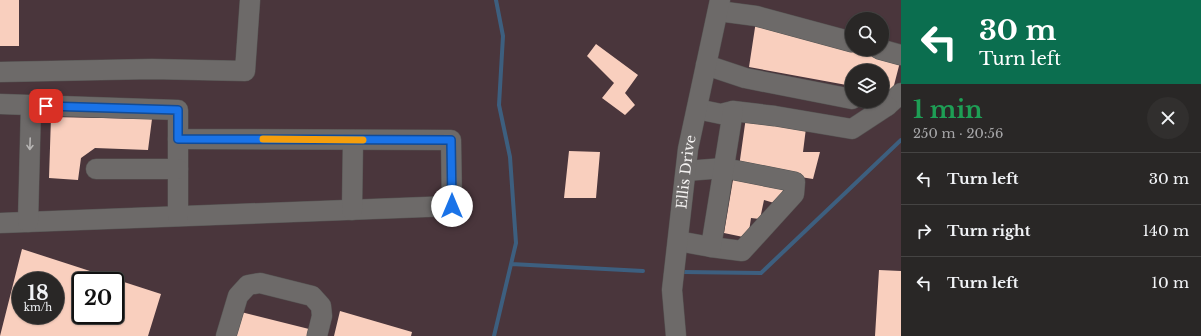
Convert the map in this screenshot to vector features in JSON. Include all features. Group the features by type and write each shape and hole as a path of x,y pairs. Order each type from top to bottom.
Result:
{"street":[{"path":"0,72 152,69 244,70 250,0"},
{"path":"722,4 756,16 845,40"},
{"name":"Ellis Drive","path":"676,336 672,290 688,149 706,65 722,4"},
{"path":"889,52 901,55"},
{"path":"706,65 744,78 845,98"},
{"path":"697,109 720,114 733,111 775,116 852,129 894,99"},
{"path":"0,104 178,110 178,216"},
{"path":"28,222 31,105"},
{"path":"711,247 733,111"},
{"path":"0,223 452,206 451,140 178,139"},
{"path":"352,210 353,140"},
{"path":"678,241 742,251 794,194 794,182 724,168 686,171"},
{"path":"96,169 178,169"},
{"path":"226,336 238,296 248,285 260,283 312,296 321,306 322,316 317,336"}],"shaded area":[{"path":"0,0 901,0 901,336 0,336"}],"building":[{"path":"0,0 19,0 19,46 0,46"},
{"path":"756,21 845,46 845,56 879,56 900,62 892,93 889,92 889,64 845,64 845,85 749,67"},
{"path":"596,44 638,75 625,93 635,105 625,115 602,98 614,83 587,56"},
{"path":"51,117 152,119 148,150 95,148 81,158 78,180 49,178"},
{"path":"746,117 806,128 803,152 820,152 813,179 739,167"},
{"path":"569,151 600,152 596,198 564,198"},
{"path":"734,174 784,183 781,205 764,200 760,219 751,218 748,238 724,233"},
{"path":"22,249 93,272 72,272 72,324 124,324 124,282 161,294 148,336 0,336 12,289 12,324 64,324 64,272 16,272"},
{"path":"879,270 901,271 901,336 875,336"},
{"path":"237,311 309,329 307,336 231,336"},
{"path":"340,311 412,332 411,336 334,336"}],"waterway":[{"path":"494,336 516,243 510,157 499,105 503,36 496,0"},
{"path":"683,272 761,273 901,140"},
{"path":"511,264 643,271"}],"slow traffic":[{"path":"263,139 363,140"}],"route":[{"path":"46,106 178,110 178,139 451,140 452,206"}]}
